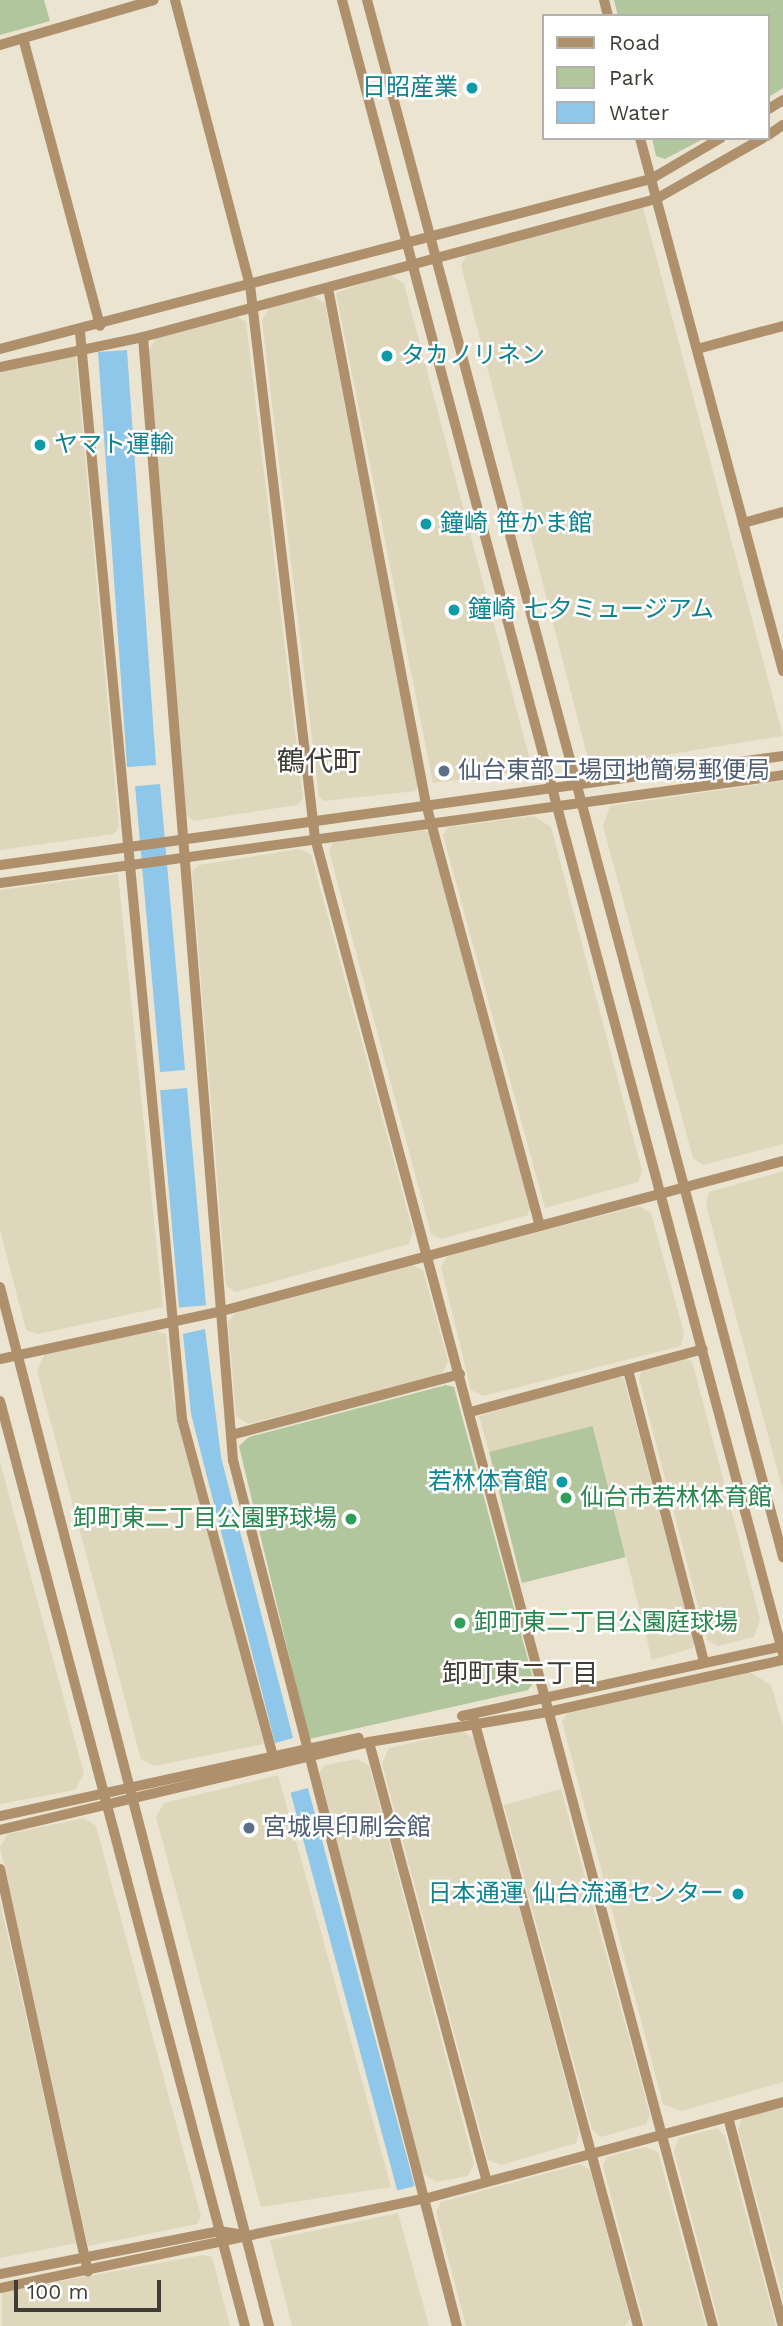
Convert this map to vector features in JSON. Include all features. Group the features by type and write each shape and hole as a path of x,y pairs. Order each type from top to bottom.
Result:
{"street":[{"path":"0,45 154,0"},
{"path":"175,0 250,285 315,838 713,2326"},
{"path":"0,1816 132,1786 307,1753 704,1662 782,1649 342,0"},
{"path":"368,0 428,237 582,801 783,1556"},
{"path":"23,38 100,326"},
{"path":"641,140 783,671"},
{"path":"0,349 80,332 651,179 718,140"},
{"path":"0,367 143,337 656,199 760,140"},
{"path":"328,288 426,804 541,1226"},
{"path":"697,349 783,326"},
{"path":"80,332 182,1419 273,1760"},
{"path":"143,337 183,839 181,858 231,1435 307,1753 457,2326"},
{"path":"743,523 783,512"},
{"path":"0,865 783,756"},
{"path":"0,883 783,775"},
{"path":"0,1359 222,1311 783,1161"},
{"path":"0,1287 136,1800 269,2326"},
{"path":"470,1412 703,1349"},
{"path":"628,1370 704,1662"},
{"path":"231,1435 460,1374"},
{"path":"0,1401 101,1793 244,2326"},
{"path":"307,1753 474,1720 548,1712 783,1660"},
{"path":"474,1720 638,2326"},
{"path":"369,1742 486,2180"},
{"path":"0,1830 106,1808 273,1760"},
{"path":"0,1868 88,2272"},
{"path":"0,2288 223,2245 245,2235 424,2199 591,2151 783,2102"},
{"path":"728,2117 783,2326"},
{"path":"0,2274 219,2231 245,2235"}],"shaded area":[{"path":"643,207 783,736 602,765 587,755 461,265 467,255"},
{"path":"389,274 404,284 530,760 524,771 433,783 336,293"},
{"path":"313,296 325,303 418,785 415,791 324,801 319,797 262,320 270,307"},
{"path":"234,315 246,322 303,799 297,805 193,821 186,814 148,350 157,337"},
{"path":"70,355 76,358 119,827 114,834 0,850 0,369"},
{"path":"783,781 783,1144 703,1165 693,1158 603,826 610,806"},
{"path":"534,816 551,827 642,1171 638,1182 545,1208 443,835 448,827"},
{"path":"424,830 431,834 530,1207 528,1215 441,1239 431,1234 329,851 333,842"},
{"path":"299,849 311,854 413,1231 409,1244 236,1292 226,1286 192,872 199,865"},
{"path":"118,874 163,1307 38,1334 26,1330 0,1230 0,890"},
{"path":"783,1171 783,1491 706,1205 709,1192"},
{"path":"639,1206 651,1213 684,1333 681,1346 483,1396 471,1390 441,1267 447,1256"},
{"path":"412,1265 423,1270 448,1361 442,1374 248,1424 236,1416 228,1322 235,1313"},
{"path":"156,1331 166,1334 173,1398 264,1744 154,1766 141,1759 37,1371 45,1353"},
{"path":"683,1358 692,1361 760,1619 754,1637 718,1646 707,1640 639,1378 642,1369"},
{"path":"617,1375 624,1379 694,1642 693,1648 652,1660 594,1427 490,1455 479,1416"},
{"path":"0,1462 84,1774 75,1790 0,1804"},
{"path":"749,1672 771,1685 783,1726 783,2082 681,2111 663,2104 562,1721 568,1713"},
{"path":"463,1731 475,1740 579,2133 576,2143 501,2165 488,2160 382,1764 389,1748"},
{"path":"358,1759 369,1766 474,2164 468,2176 436,2182 422,2173 319,1773 325,1765"},
{"path":"278,1775 391,2187 261,2207 156,1817 164,1803"},
{"path":"561,1789 650,2115 646,2124 601,2137 592,2130 504,1805"},
{"path":"84,1818 96,1826 201,2216 197,2224 88,2246 0,1847 8,1834"},
{"path":"0,1902 77,2243 0,2258"},
{"path":"783,2108 783,2297 738,2130 742,2118"},
{"path":"717,2128 725,2136 776,2326 720,2326 674,2151 679,2138"},
{"path":"645,2147 658,2152 706,2326 645,2326 603,2166 607,2157"},
{"path":"580,2164 590,2170 630,2318 626,2326 466,2326 436,2212 441,2202"},
{"path":"398,2213 429,2326 292,2326 270,2240"},
{"path":"203,2255 212,2257 230,2326 2,2326 2,2292"}],"green space":[{"path":"0,0 44,0 50,21 0,35"},
{"path":"614,0 783,0 783,88 769,97 769,14 618,14"},
{"path":"652,140 701,140 665,159 656,156"},
{"path":"446,1385 454,1387 534,1682 528,1690 309,1739 239,1446 249,1437"},
{"path":"593,1426 626,1557 522,1583 489,1452"}],"water":[{"path":"127,350 156,765 127,767 98,352"},
{"path":"160,784 185,1070 160,1072 135,786"},
{"path":"187,1088 206,1305 179,1308 160,1090"},
{"path":"205,1329 221,1457 293,1738 275,1743 191,1414 183,1334"},
{"path":"308,1788 415,2186 397,2191 291,1793"}],"place":[{"name":"日昭産業","path":"472,88"},
{"name":"タカノリネン","path":"387,356"},
{"name":"ヤマト運輸","path":"40,445"},
{"name":"鐘崎 笹かま館","path":"426,524"},
{"name":"鐘崎 七夕ミュージアム","path":"454,610"},
{"name":"仙台東部工場団地簡易郵便局","path":"444,771"},
{"name":"若林体育館","path":"562,1482"},
{"name":"仙台市若林体育館","path":"566,1498"},
{"name":"卸町東二丁目公園野球場","path":"351,1519"},
{"name":"卸町東二丁目公園庭球場","path":"460,1623"},
{"name":"宮城県印刷会館","path":"249,1828"},
{"name":"日本通運 仙台流通センター","path":"738,1894"}],"district":[{"name":"鶴代町","path":"319,762"},
{"name":"卸町東二丁目","path":"520,1674"}]}
